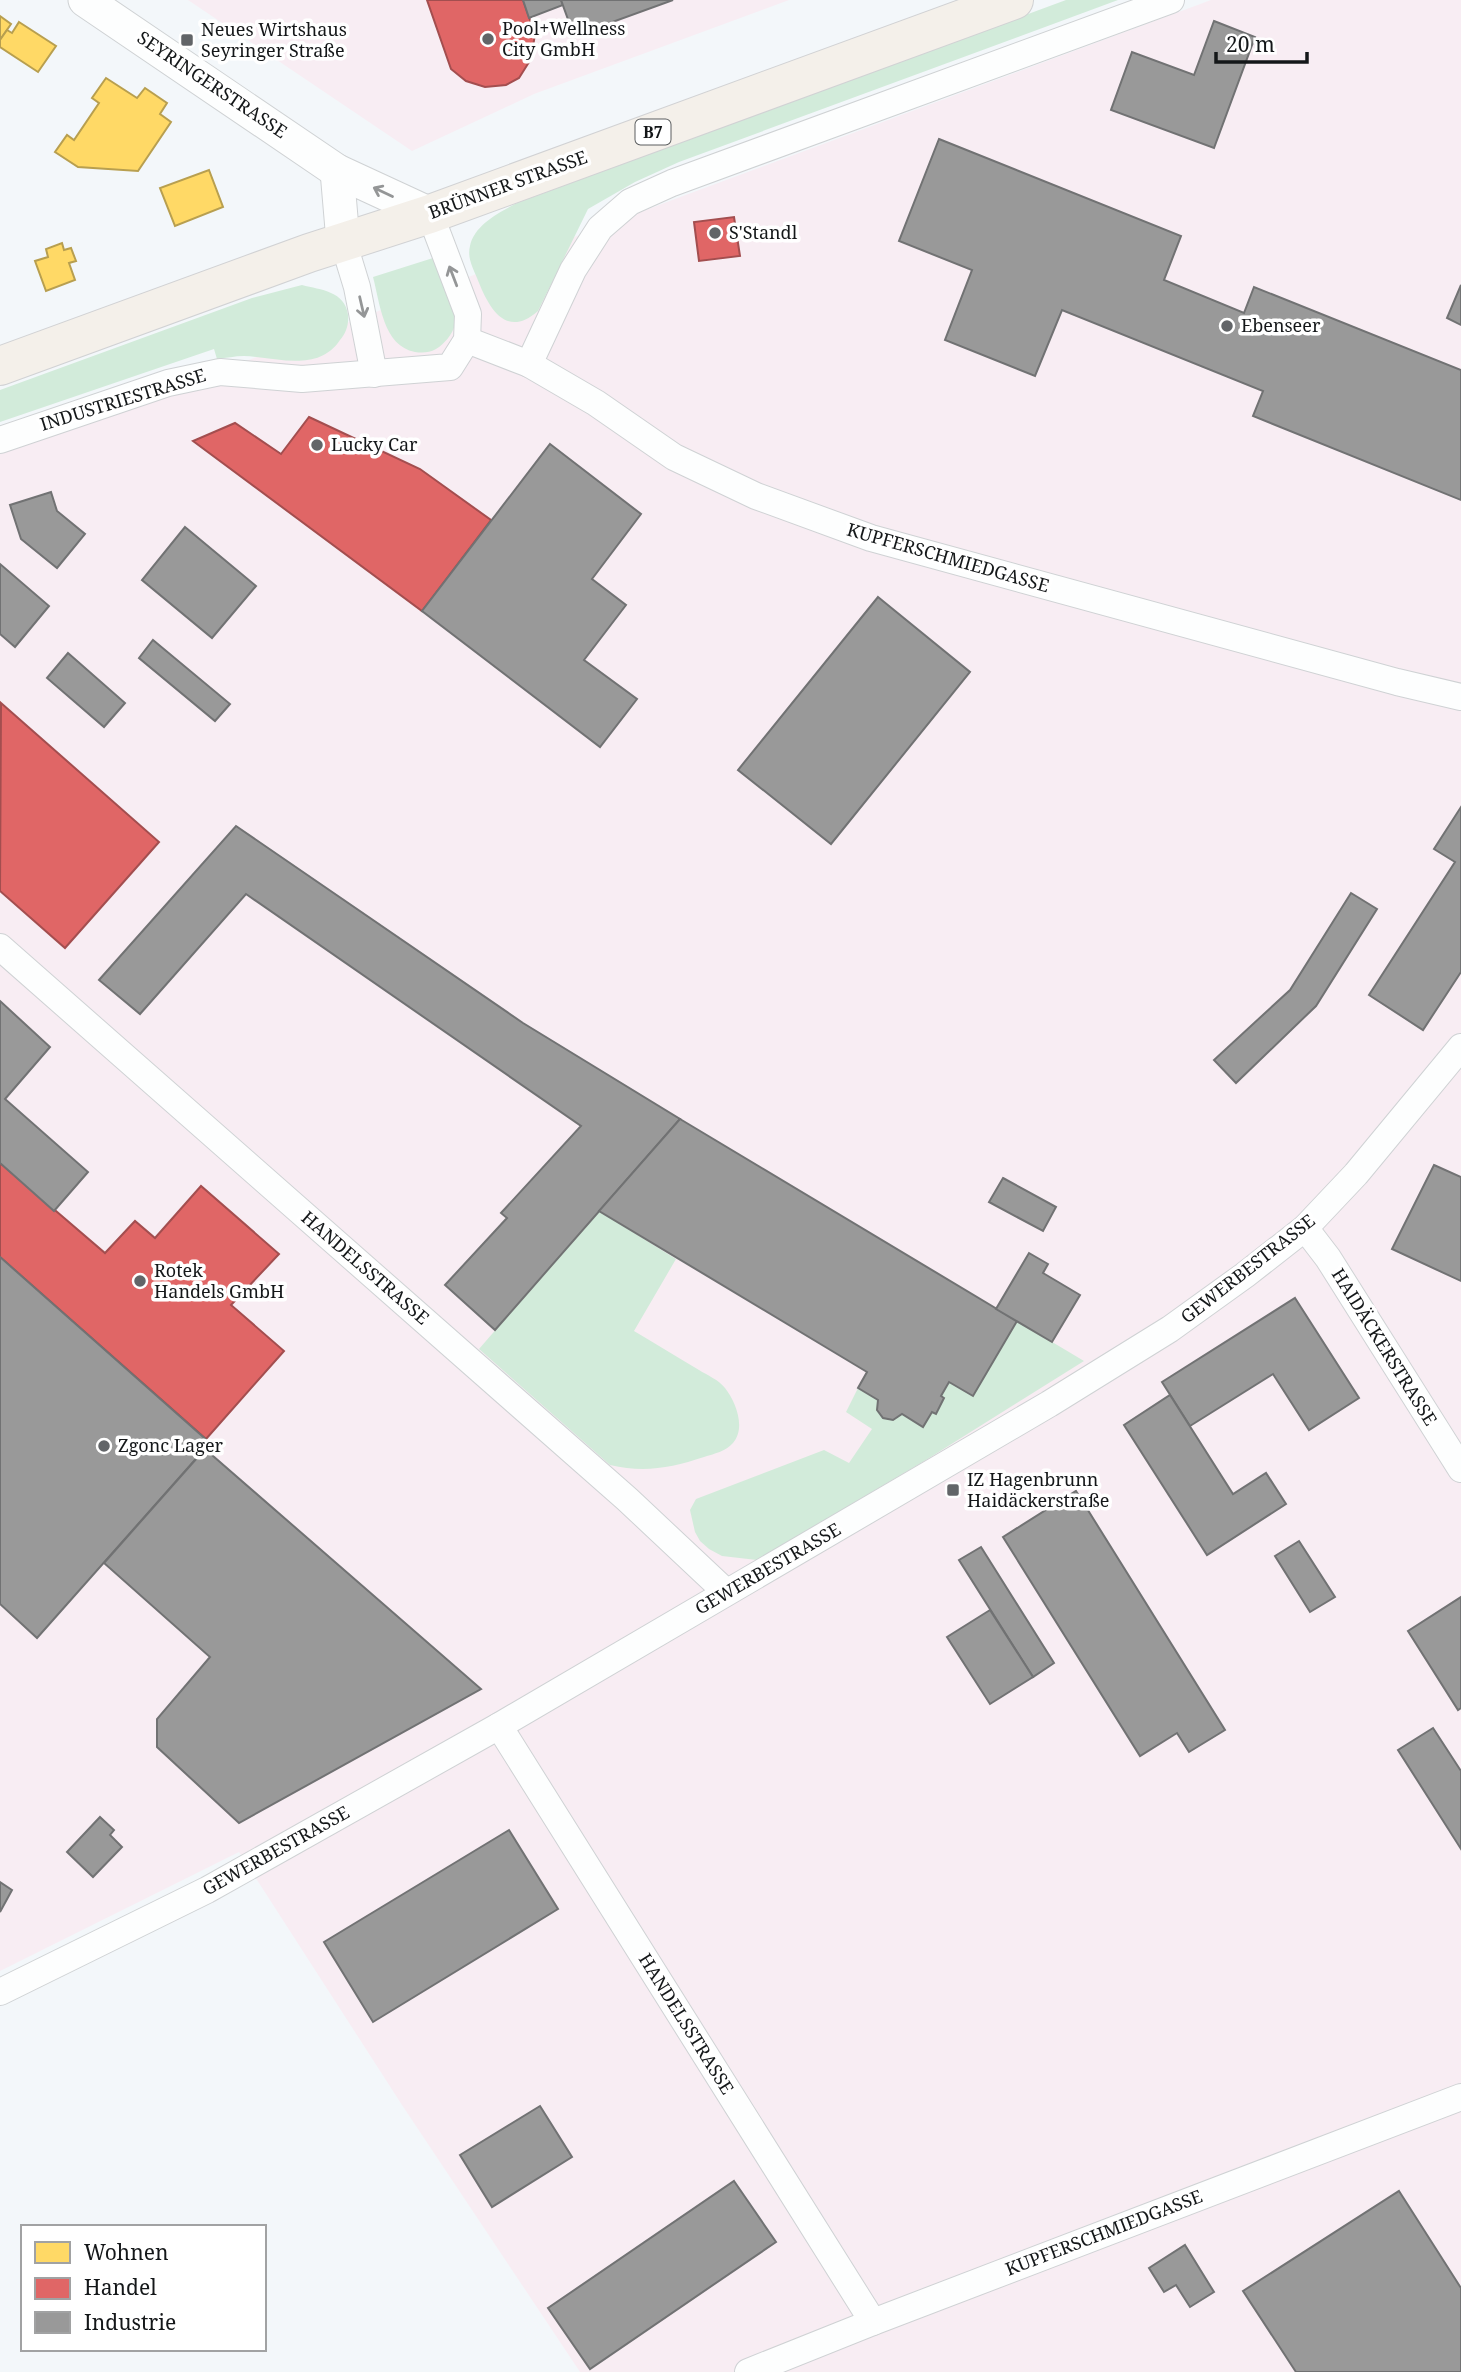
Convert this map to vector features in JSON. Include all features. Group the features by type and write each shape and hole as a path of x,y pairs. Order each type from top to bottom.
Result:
{"main road":[{"name":"BRÜNNER STRASSE","path":"0,366 342,241 430,214 1014,0"}],"street":[{"name":"SEYRINGERSTRASSE","path":"85,0 337,171 430,214"},
{"path":"528,364 584,252 600,228 630,202 672,183 1171,0"},
{"path":"337,171 342,241 357,287 374,374 450,366 467,340 468,314 430,214"},
{"name":"KUPFERSCHMIEDGASSE","path":"467,340 528,364 596,403 674,457 756,496 871,538 1397,682 1461,697"},
{"name":"INDUSTRIESTRASSE","path":"0,440 168,383 220,372 302,379 374,374"},
{"name":"HANDELSSTRASSE","path":"0,947 627,1499 726,1592"},
{"name":"GEWERBESTRASSE","path":"0,1992 207,1890 499,1727 1038,1411 1170,1329 1305,1228 1356,1174 1461,1046"},
{"name":"HAIDÄCKERSTRASSE","path":"1305,1228 1328,1258 1461,1469"},
{"name":"HANDELSSTRASSE","path":"499,1727 873,2322"},
{"name":"KUPFERSCHMIEDGASSE","path":"748,2372 1461,2097"}],"shaded area":[{"path":"188,0 789,0 534,94 412,151"},
{"path":"1211,0 1461,0 1461,2372 580,2372 402,2105 239,1852 0,1971 0,454"}],"green space":[{"path":"1066,0 1118,0 679,162 635,182 588,209 538,311 526,319 507,321 499,316 481,289 469,255 472,238 496,215 517,203"},
{"path":"433,258 451,300 455,324 450,335 439,347 428,352 415,352 404,348 389,332 373,277"},
{"path":"302,285 337,296 346,307 348,315 342,337 331,350 320,357 296,361 244,356 217,359 214,349 0,422 0,390 252,298"},
{"path":"599,1211 676,1259 634,1331 713,1378 725,1388 736,1408 739,1430 733,1443 723,1450 692,1461 657,1468 634,1469 610,1465 479,1349"},
{"path":"1017,1321 1084,1361 926,1460 757,1560 722,1556 700,1541 690,1510 696,1499 824,1450 849,1463 872,1429 846,1412 858,1388 878,1400 877,1410 883,1418 893,1420 902,1414 923,1426 932,1412 936,1414 944,1398 941,1396 949,1382 973,1396"}],"building: Wohnen":[{"path":"0,16 11,24 0,40"},
{"path":"19,22 56,46 38,72 0,47 0,40 7,30 12,33"},
{"path":"106,78 137,98 145,88 167,103 160,114 171,122 138,171 78,167 55,152 67,135 74,140 99,103 92,98"},
{"path":"209,170 223,207 175,226 160,188"},
{"path":"62,243 64,250 71,248 76,261 69,263 75,280 46,291 35,261 48,257 46,249"}],"building: Handel":[{"name":"Pool+Wellness City GmbH","path":"427,0 523,0 535,34 531,59 519,78 506,85 485,87 466,81 451,69"},
{"path":"734,217 740,256 699,261 694,222"},
{"path":"309,417 420,469 491,520 422,611 193,441 235,423 281,454"},
{"path":"1,703 159,842 65,948 0,891"},
{"name":"Rotek Handels GmbH","path":"0,1163 105,1253 135,1221 155,1238 201,1186 279,1254 231,1305 284,1351 206,1439 0,1257"}],"building: Industrie":[{"path":"523,0 561,0 563,5 529,18"},
{"path":"561,0 673,0 574,36"},
{"path":"1214,21 1255,37 1214,148 1111,110 1132,52 1194,75"},
{"name":"Ebenseer","path":"939,139 1181,236 1164,280 1244,313 1254,287 1461,370 1461,500 1253,416 1263,391 1062,310 1035,376 945,340 972,270 899,241"},
{"path":"1461,285 1461,325 1447,318"},
{"path":"550,444 641,514 592,579 626,605 584,660 637,699 600,747 422,611"},
{"path":"51,492 57,511 85,534 57,568 21,539 10,505"},
{"path":"185,527 256,586 212,638 142,580"},
{"path":"0,564 49,606 15,647 0,634"},
{"path":"878,597 970,672 831,844 738,770"},
{"path":"153,640 230,704 215,721 139,658"},
{"path":"68,653 125,703 104,727 47,678"},
{"path":"1461,807 1461,972 1423,1030 1369,995 1455,862 1434,849"},
{"path":"236,826 523,1023 680,1119 495,1330 445,1285 507,1218 501,1213 581,1126 246,894 140,1014 99,980"},
{"path":"1351,893 1377,909 1316,1006 1236,1083 1214,1060 1290,990"},
{"path":"0,1001 50,1047 5,1099 88,1172 54,1211 0,1163"},
{"path":"680,1119 1017,1321 973,1396 949,1382 941,1396 944,1398 936,1414 932,1412 923,1427 902,1414 893,1420 883,1418 877,1410 878,1400 858,1388 867,1372 599,1211"},
{"path":"1434,1165 1461,1177 1461,1281 1392,1249"},
{"path":"1003,1178 1056,1207 1043,1231 989,1202"},
{"path":"1029,1253 1048,1264 1043,1273 1080,1295 1052,1342 996,1309"},
{"name":"Zgonc Lager","path":"0,1257 210,1443 37,1638 0,1604"},
{"path":"1295,1298 1359,1398 1309,1430 1273,1374 1190,1426 1162,1382"},
{"path":"1170,1395 1233,1494 1266,1473 1286,1504 1207,1555 1124,1425"},
{"path":"205,1449 481,1689 239,1823 157,1747 157,1719 210,1657 104,1563"},
{"path":"1076,1491 1225,1730 1189,1752 1177,1733 1140,1756 1003,1537"},
{"path":"1299,1541 1335,1597 1310,1612 1275,1556"},
{"path":"981,1547 1054,1663 1033,1677 959,1560"},
{"path":"1461,1597 1461,1708 1458,1710 1408,1631"},
{"path":"990,1610 1033,1677 990,1704 947,1637"},
{"path":"1433,1728 1461,1771 1461,1849 1398,1750"},
{"path":"100,1817 114,1830 110,1835 122,1847 93,1877 67,1852"},
{"path":"509,1830 558,1909 373,2022 324,1942"},
{"path":"0,1882 12,1890 0,1912"},
{"path":"540,2106 572,2157 492,2207 460,2155"},
{"path":"734,2181 776,2242 590,2369 548,2308"},
{"path":"1399,2191 1461,2288 1461,2372 1296,2372 1243,2291"},
{"path":"1185,2245 1214,2292 1190,2307 1176,2285 1164,2292 1149,2268"}],"place":[{"name":"Pool+Wellness City GmbH","path":"488,39"},
{"name":"Neues Wirtshaus Seyringer Straße","path":"187,40"},
{"name":"S'Standl","path":"715,233"},
{"name":"Ebenseer","path":"1227,326"},
{"name":"Lucky Car","path":"317,445"},
{"name":"Rotek Handels GmbH","path":"140,1281"},
{"name":"Zgonc Lager","path":"104,1446"},
{"name":"IZ Hagenbrunn Haidäckerstraße","path":"953,1490"}]}
